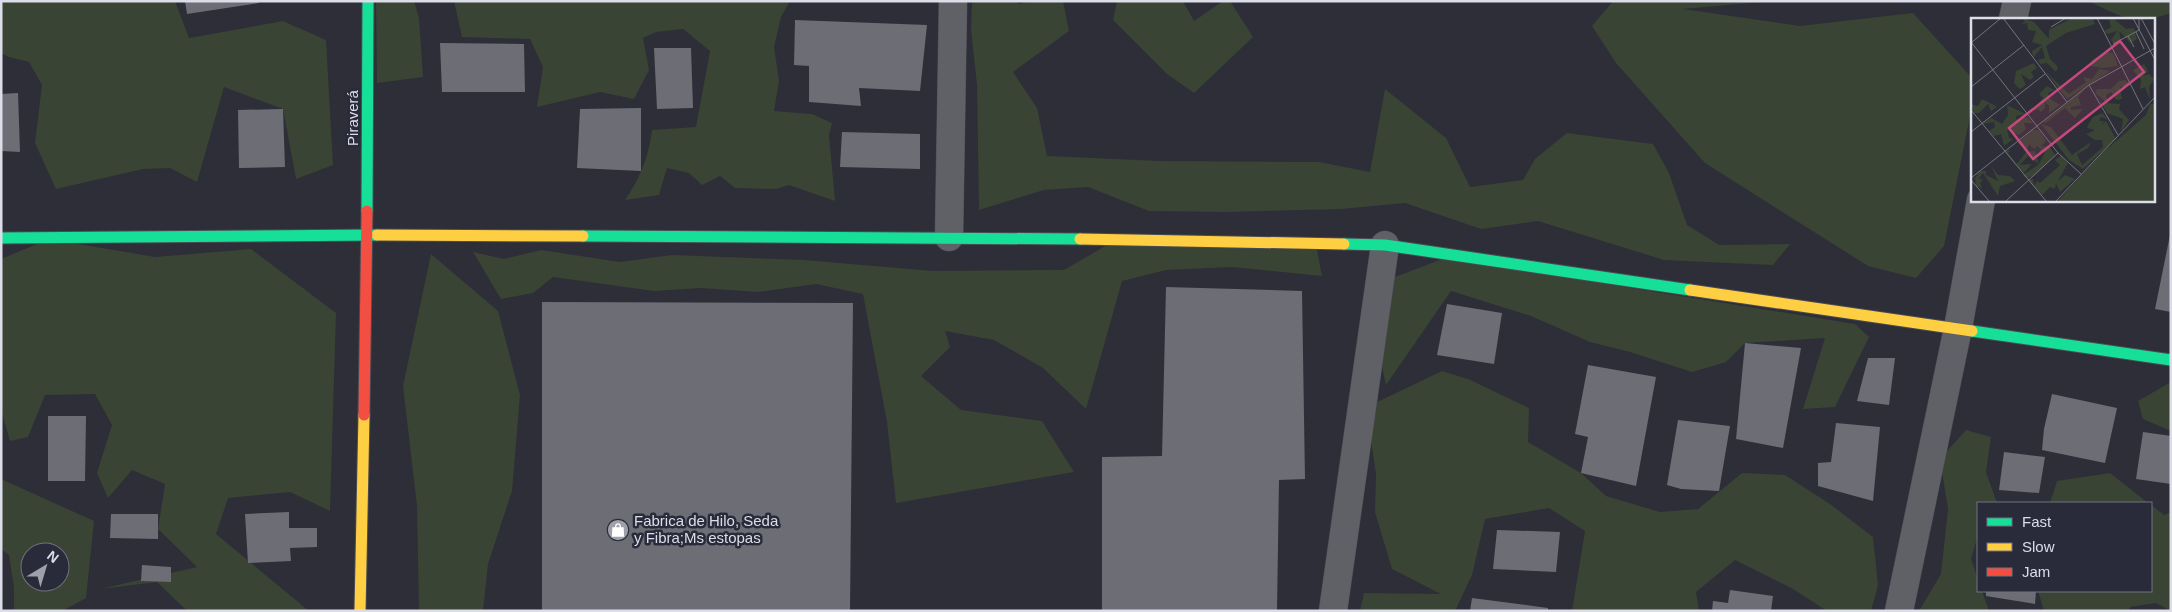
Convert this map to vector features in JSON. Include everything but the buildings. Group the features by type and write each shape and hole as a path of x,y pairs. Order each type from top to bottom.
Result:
{"street":[{"name":"Piraverá","path":"360,611 367,235 368,1"},
{"path":"949,237 953,1"},
{"path":"2014,18 2017,1"},
{"path":"1899,611 1958,328 1981,201"},
{"path":"1,238 367,235 949,237 1385,245 2171,360"},
{"path":"1333,611 1385,245"}],"green space":[{"path":"1,1 175,1 189,38 283,21 326,40 333,165 296,179 283,109 224,87 197,182 170,168 143,169 56,189 35,143 42,85 29,62 1,53"},
{"path":"376,1 414,1 419,18 423,77 377,83"},
{"path":"454,1 790,1 781,17 774,47 779,81 774,111 812,114 832,123 829,135 835,201 789,185 776,189 735,188 720,176 702,185 689,173 667,168 659,195 625,200 643,166 649,149 652,130 696,127 710,51 683,29 656,32 643,38 649,70 634,99 600,92 537,107 543,67 530,39 462,37"},
{"path":"972,1 1016,1 1019,4 1031,1 1063,1 1069,31 1013,72 1037,108 1047,156 1160,161 1319,162 1370,172 1385,89 1446,138 1470,187 1523,180 1535,159 1567,133 1653,144 1669,173 1687,225 1719,245 1790,244 1773,265 1664,260 1538,221 1481,229 1405,203 1341,209 1225,212 1149,211 1088,187 1044,190 979,210 977,85 971,29"},
{"path":"1117,1 1183,1 1194,21 1223,1 1230,1 1253,37 1194,93 1167,74 1113,20"},
{"path":"1613,1 1772,1 1683,9 1800,26 1913,13 1971,77 1971,111 1944,246 1916,278 1868,266 1705,163 1616,63 1592,26"},
{"path":"2088,1 2171,1 2171,13 2152,18 2128,18"},
{"path":"49,239 155,257 251,249 336,313 330,511 290,492 228,498 216,534 309,611 187,611 157,582 100,589 197,567 158,529 165,484 132,470 108,498 97,473 112,425 95,394 45,395 28,437 10,441 1,410 1,259"},
{"path":"1107,245 1316,245 1322,276 1232,267 1166,270 1122,281 1086,409 1043,368 994,340 945,331 950,347 921,376 961,410 1042,421 1074,472 896,503 887,422 863,294 816,284 758,292 701,288 654,291 553,277 533,293 501,299 473,252 504,259 541,250 620,262 672,255 804,260 933,271 1064,270"},
{"path":"431,254 498,311 520,395 512,491 488,564 483,611 419,611 417,506 403,386"},
{"path":"1445,258 1855,324 1869,337 1835,407 1803,409 1825,338 1745,343 1726,362 1692,372 1630,352 1590,342 1531,316 1451,291 1386,385 1379,352 1387,280"},
{"path":"1442,371 1468,379 1529,408 1528,442 1581,473 1606,496 1660,512 1698,509 1742,473 1785,475 1830,504 1873,537 1878,585 1871,611 1827,611 1793,589 1735,560 1696,592 1699,611 1572,611 1585,531 1549,508 1485,519 1472,575 1455,611 1360,611 1364,593 1441,594 1392,569 1375,512 1376,474 1370,434 1377,402"},
{"path":"2171,382 2171,431 2143,419 2138,401"},
{"path":"1966,430 1991,437 1986,472 1997,502 1977,502 1977,538 1971,559 1977,576 1977,592 1982,592 1989,611 1919,611 1941,574 1948,509 1940,459"},
{"path":"2110,473 2147,502 2050,502 2057,481"},
{"path":"1,479 94,521 86,598 62,611 14,611 14,588 9,555 1,549"},
{"path":"2152,506 2164,515 2171,512 2171,611 2156,603 2130,607 2129,611 2044,611 2038,592 2152,592"}],"traffic: fast":[{"path":"367,211 368,1"},
{"path":"1,238 377,235"},
{"path":"583,236 1080,239"},
{"path":"1344,244 1385,245 1690,290"},
{"path":"1972,331 2171,360"}],"traffic: slow":[{"path":"377,235 583,236"},
{"path":"1080,239 1344,244"},
{"path":"1690,290 1972,331"},
{"path":"360,611 364,415"}],"traffic: jam":[{"path":"364,415 367,211"}],"place":[{"name":"Fabrica de Hilo, Seda y Fibra;Ms estopas","path":"618,530"}]}
